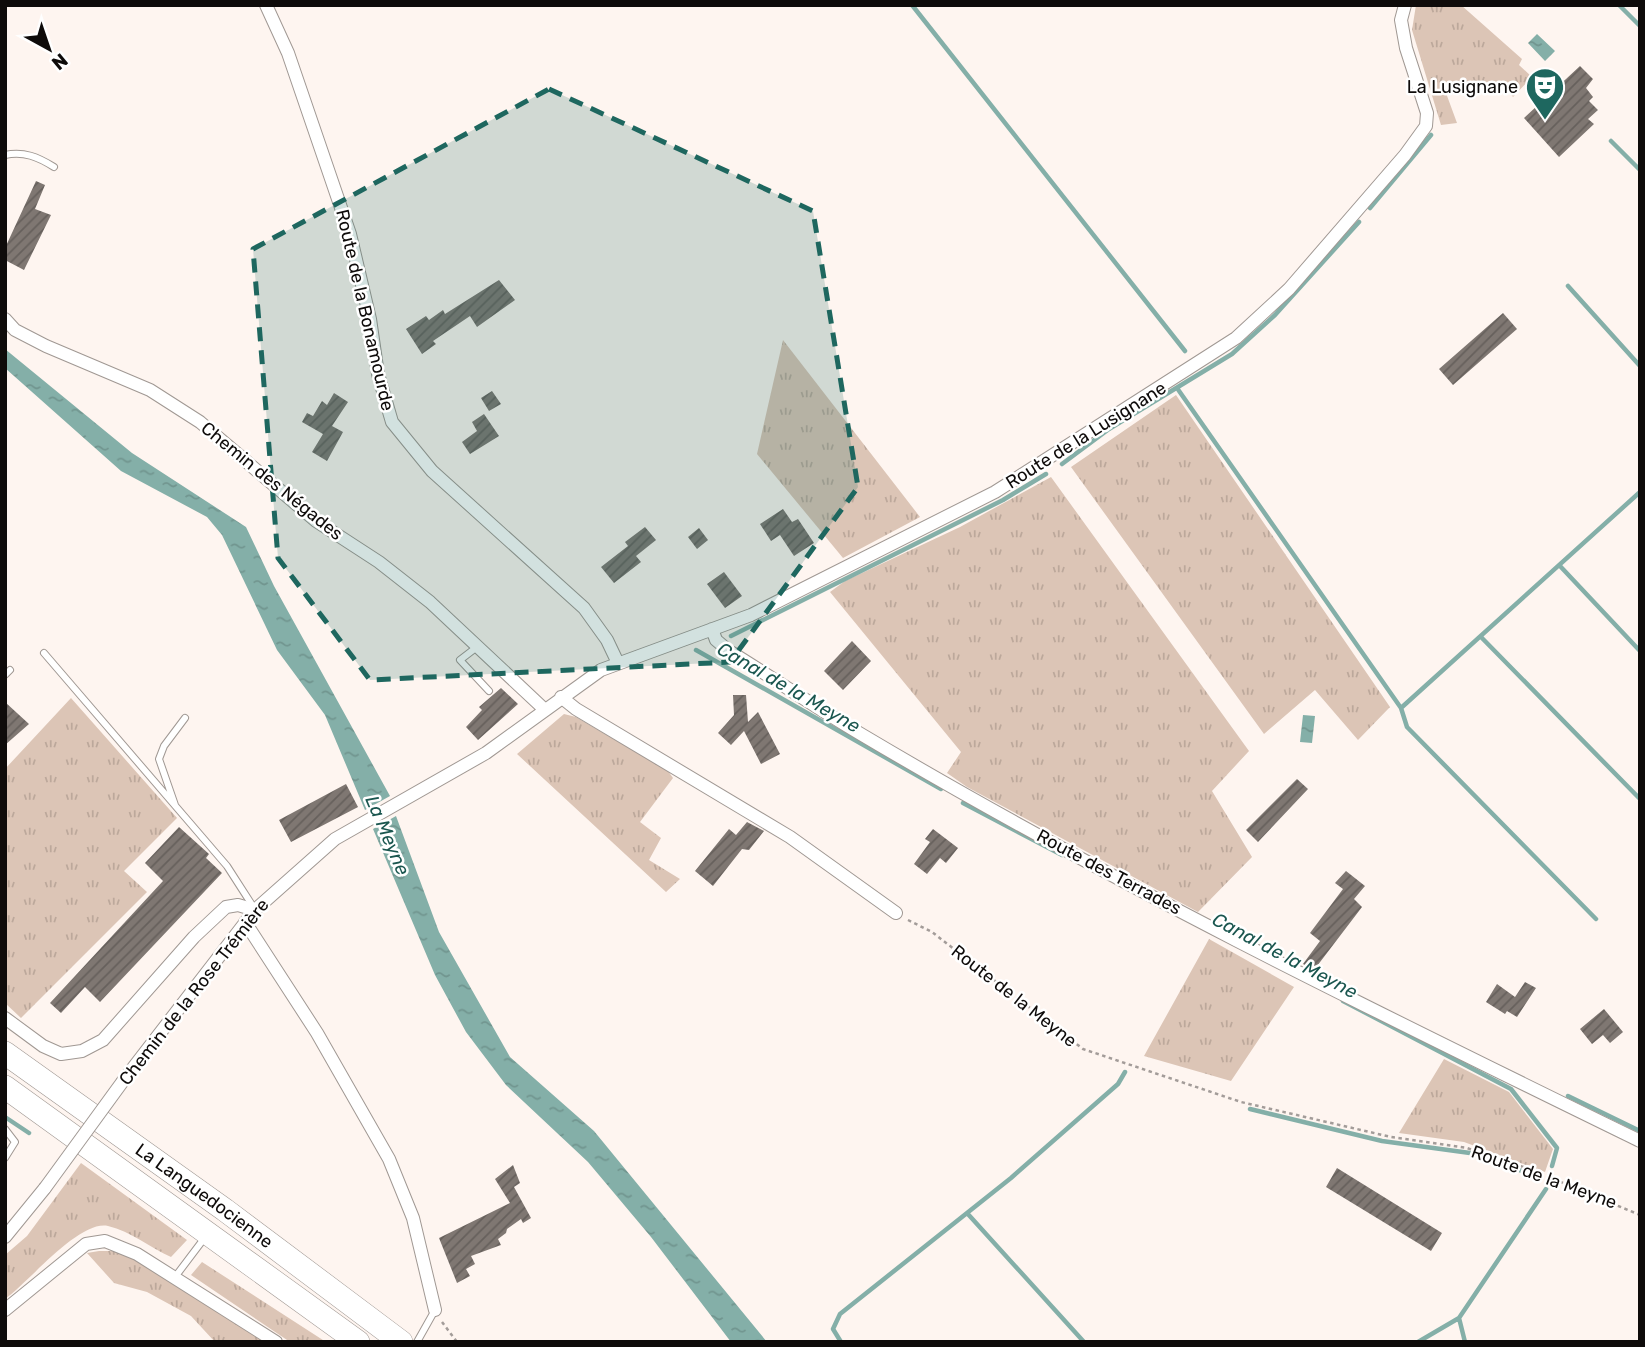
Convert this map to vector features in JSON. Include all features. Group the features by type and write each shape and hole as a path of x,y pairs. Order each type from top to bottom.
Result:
{"highway":[{"name":"La Languedocienne","path":"5,1054 246,1225 401,1342"},
{"name":"La Languedocienne","path":"5,1087 358,1342"}],"street":[{"name":"Route de la Bonamourde","path":"267,5 288,53 350,234 370,319 378,374 392,422 432,471 584,608 618,661"},
{"name":"Route de la Lusignane","path":"561,697 618,661 712,629 802,592 995,492 1236,338 1289,289 1405,155 1426,126 1425,105 1406,48 1402,20 1405,5"},
{"name":"Chemin des Négades","path":"5,320 16,330 46,346 150,390 200,422 316,521 420,594 544,709"},
{"name":"Route des Terrades","path":"712,629 716,640 729,651 858,732 1038,834 1362,1004 1640,1141"},
{"name":"Chemin de la Rose Trémière","path":"5,1237 255,910 310,859 365,821 486,753 561,697"},
{"path":"561,697 576,709 790,837 896,913"},
{"path":"5,1018 43,1046 61,1054 82,1051 103,1040 194,937 226,907 238,905 255,910"},
{"path":"245,922 317,1033 389,1159 413,1218 435,1310"},
{"path":"5,1310 86,1244 105,1241 136,1254 175,1277 276,1342"}],"lane":[{"path":"5,155 15,153 36,156 54,167"},
{"path":"478,646 460,660 489,691"},
{"path":"44,653 227,866 255,910"},
{"path":"176,807 159,759 164,746 185,718"},
{"path":"5,1129 15,1142 5,1158"},
{"path":"175,1277 209,1232"},
{"path":"418,1342 435,1310"}],"path":[{"name":"Route de la Meyne","path":"896,913 932,932 1083,1049 1241,1102 1391,1137 1467,1148 1532,1170 1640,1215"},
{"path":"435,1310 457,1342"}],"highlighted area":[{"path":"549,89 813,211 858,487 730,662 370,680 278,558 253,249"}],"green space":[{"path":"1416,5 1461,5 1522,59 1519,65 1532,77 1513,97 1501,81 1446,93 1457,123 1441,125 1412,30"},
{"path":"783,340 920,517 843,558 757,454"},
{"path":"1176,395 1390,707 1358,740 1315,690 1264,734 1071,467"},
{"path":"1051,477 1249,751 1212,791 1252,857 1198,912 967,787 947,773 961,752 830,592 845,581 960,527"},
{"path":"71,698 177,818 124,871 147,892 21,1018 5,1003 5,769"},
{"path":"564,714 576,717 668,771 673,778 640,822 661,838 649,860 680,879 666,892 517,754"},
{"path":"1209,939 1294,987 1231,1081 1144,1056"},
{"path":"1444,1059 1509,1092 1553,1149 1545,1172 1464,1142 1399,1133"},
{"path":"81,1163 187,1240 171,1257 125,1232 108,1226 96,1227 69,1242 5,1299 5,1255 27,1236"},
{"path":"114,1251 133,1259 265,1342 215,1342 191,1316 147,1292 114,1283 87,1253"},
{"path":"202,1262 326,1342 290,1342 191,1275"}],"water":[{"path":"1537,34 1555,51 1545,61 1528,43"},
{"path":"5,349 132,453 246,527 274,586 390,796 365,810 325,715 277,650 222,535 207,517 121,471 5,368"},
{"path":"1303,715 1315,716 1312,743 1300,742"},
{"name":"La Meyne","path":"396,816 439,932 510,1057 594,1131 767,1342 731,1342 651,1237 588,1162 506,1085 466,1032 435,975 373,829"}],"building":[{"path":"1580,66 1593,79 1586,88 1593,97 1589,101 1598,110 1588,119 1594,124 1559,157 1524,118"},
{"path":"36,181 45,185 35,209 51,215 24,270 5,260 5,248"},
{"path":"499,280 515,300 477,327 470,316 433,341 436,344 422,354 406,329 426,316 429,320 443,310 445,314"},
{"path":"1503,313 1517,329 1453,385 1439,369"},
{"path":"492,391 501,404 489,411 481,398"},
{"path":"334,393 348,402 332,426 343,432 327,461 312,452 323,434 302,422 307,413 313,416 322,401 327,405"},
{"path":"484,414 499,436 470,454 462,442 477,431 472,422"},
{"path":"783,509 792,522 798,519 814,543 794,556 780,535 771,541 760,524"},
{"path":"645,527 656,540 636,556 641,562 614,583 601,567 628,546 625,542"},
{"path":"699,528 708,540 697,549 688,537"},
{"path":"724,572 742,596 725,608 707,584"},
{"path":"852,641 871,661 843,690 824,671"},
{"path":"501,688 518,704 478,740 466,727 482,710 479,707"},
{"path":"733,695 746,695 748,722 758,712 780,754 761,764 744,731 731,745 718,733 734,715"},
{"path":"5,702 29,724 5,745"},
{"path":"1297,779 1308,789 1258,842 1246,830"},
{"path":"346,784 358,807 291,842 279,820"},
{"path":"747,822 764,831 749,850 742,849 713,886 695,871 729,829 736,835"},
{"path":"179,827 209,854 206,858 222,873 100,1002 85,987 61,1013 50,1003 163,881 145,863"},
{"path":"933,829 958,848 946,863 940,858 927,874 914,864 930,842 925,839"},
{"path":"1346,871 1365,886 1354,899 1362,907 1314,970 1303,964 1320,941 1310,933 1343,889 1335,883"},
{"path":"1525,982 1536,988 1517,1017 1507,1011 1505,1014 1486,1002 1497,984 1515,997"},
{"path":"1604,1009 1623,1032 1610,1043 1603,1035 1592,1044 1580,1029"},
{"path":"513,1165 520,1183 514,1187 531,1218 523,1223 521,1219 507,1229 498,1239 501,1245 471,1256 475,1264 466,1269 470,1276 457,1283 439,1238 510,1203 495,1179"},
{"path":"1337,1168 1442,1233 1431,1251 1326,1187"}],"waterway":[{"path":"912,5 1185,351"},
{"path":"1619,5 1640,26"},
{"path":"1370,208 1431,135"},
{"path":"1611,141 1640,170"},
{"path":"1062,464 1109,429 1232,354 1275,315 1359,222"},
{"path":"1568,286 1640,366"},
{"path":"1177,388 1401,708 1640,492"},
{"path":"731,636 1003,500 1046,474"},
{"path":"1560,566 1640,651"},
{"path":"1481,637 1640,799"},
{"name":"Canal de la Meyne","path":"696,650 941,789"},
{"path":"1401,708 1407,727 1596,919"},
{"name":"Canal de la Meyne","path":"963,803 1062,855"},
{"name":"Canal de la Meyne","path":"1343,1001 1511,1089 1557,1148 1552,1166"},
{"path":"841,1342 833,1329 840,1314 1011,1178 1118,1084 1125,1072"},
{"path":"1568,1096 1640,1131"},
{"path":"1250,1109 1382,1141 1470,1153 1528,1173"},
{"path":"5,1117 29,1133"},
{"name":"Canal de la Meyne","path":"1465,1342 1459,1318 1546,1189"},
{"path":"967,1213 1084,1342"},
{"path":"1418,1342 1459,1318"}],"place":[{"name":"La Lusignane","path":"1545,121"}]}
